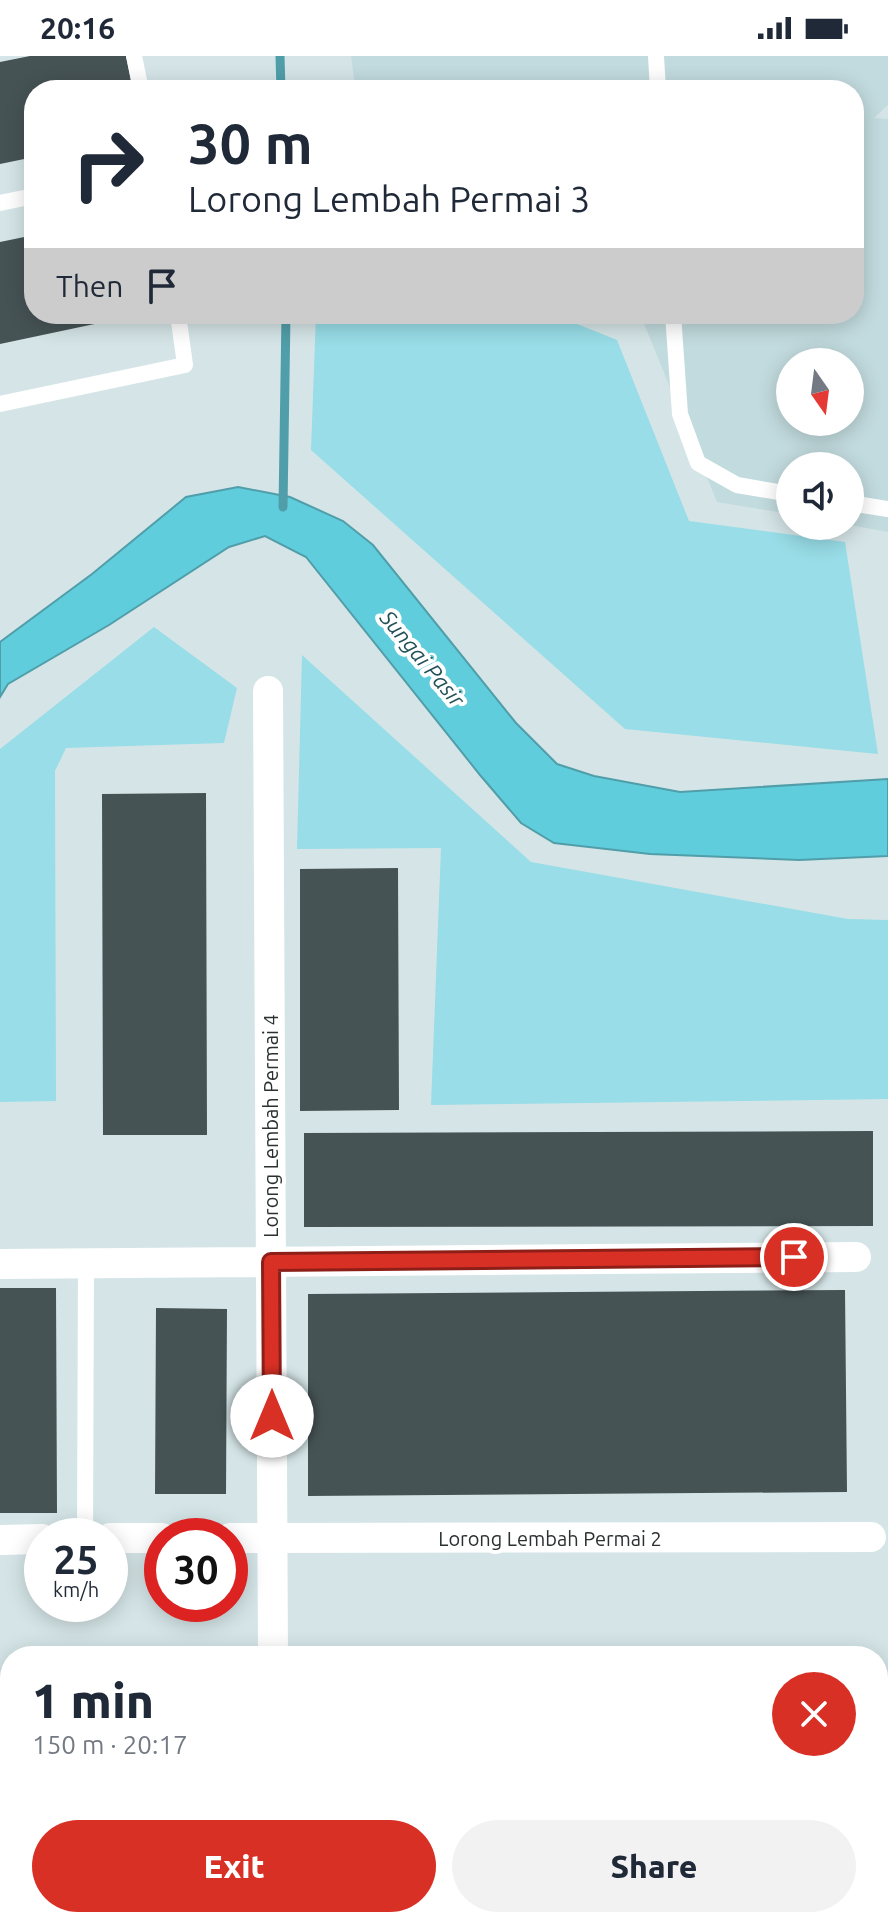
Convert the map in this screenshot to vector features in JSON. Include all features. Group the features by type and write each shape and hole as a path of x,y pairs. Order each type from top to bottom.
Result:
{"street":[{"name":"Lorong Lembah Permai 4","path":"268,691 273,1646"},
{"path":"0,1264 856,1257"},
{"name":"Lorong Lembah Permai 2","path":"248,1538 871,1537"},
{"path":"0,1540 24,1539"}],"lane":[{"path":"134,56 139,80"},
{"path":"656,56 657,80"},
{"path":"0,203 24,198"},
{"path":"0,404 185,365 179,324"},
{"path":"674,324 680,414 698,463 737,485 776,492"},
{"path":"864,505 888,509"},
{"path":"85,1518 86,1263"}],"shaded area":[{"path":"351,56 888,56 888,105 874,118 888,119 888,532 864,528 864,452 776,452 776,512 717,502 644,324 864,324 864,80 355,80"},
{"path":"316,324 577,324 617,340 689,521 776,533 776,540 845,542 878,754 625,729 311,450"},
{"path":"154,627 237,688 224,743 66,748 55,771 56,1101 0,1102 0,749"},
{"path":"302,655 531,862 848,919 888,920 888,1099 431,1105 441,848 297,849"}],"water":[{"name":"Sungai Pasir","path":"238,487 290,497 343,521 373,545 516,723 557,764 594,776 680,792 888,779 888,856 799,860 650,854 554,843 521,823 306,557 265,536 229,547 109,625 8,684 0,697 0,642 92,574 186,497"}],"building":[{"path":"30,56 126,56 131,80 24,80 24,159 0,164 0,62"},
{"path":"24,237 24,324 94,324 0,344 0,242"},
{"path":"206,793 207,1135 103,1135 102,794"},
{"path":"398,868 399,1110 300,1111 300,869"},
{"path":"873,1131 873,1226 304,1227 304,1133"},
{"path":"0,1288 56,1288 57,1513 0,1513"},
{"path":"845,1290 847,1492 308,1496 308,1294"},
{"path":"156,1308 227,1309 226,1494 155,1494"}],"waterway":[{"path":"280,56 281,80"},
{"path":"283,507 286,324"}],"route":[{"path":"272,1416 271,1262 794,1257"}]}
